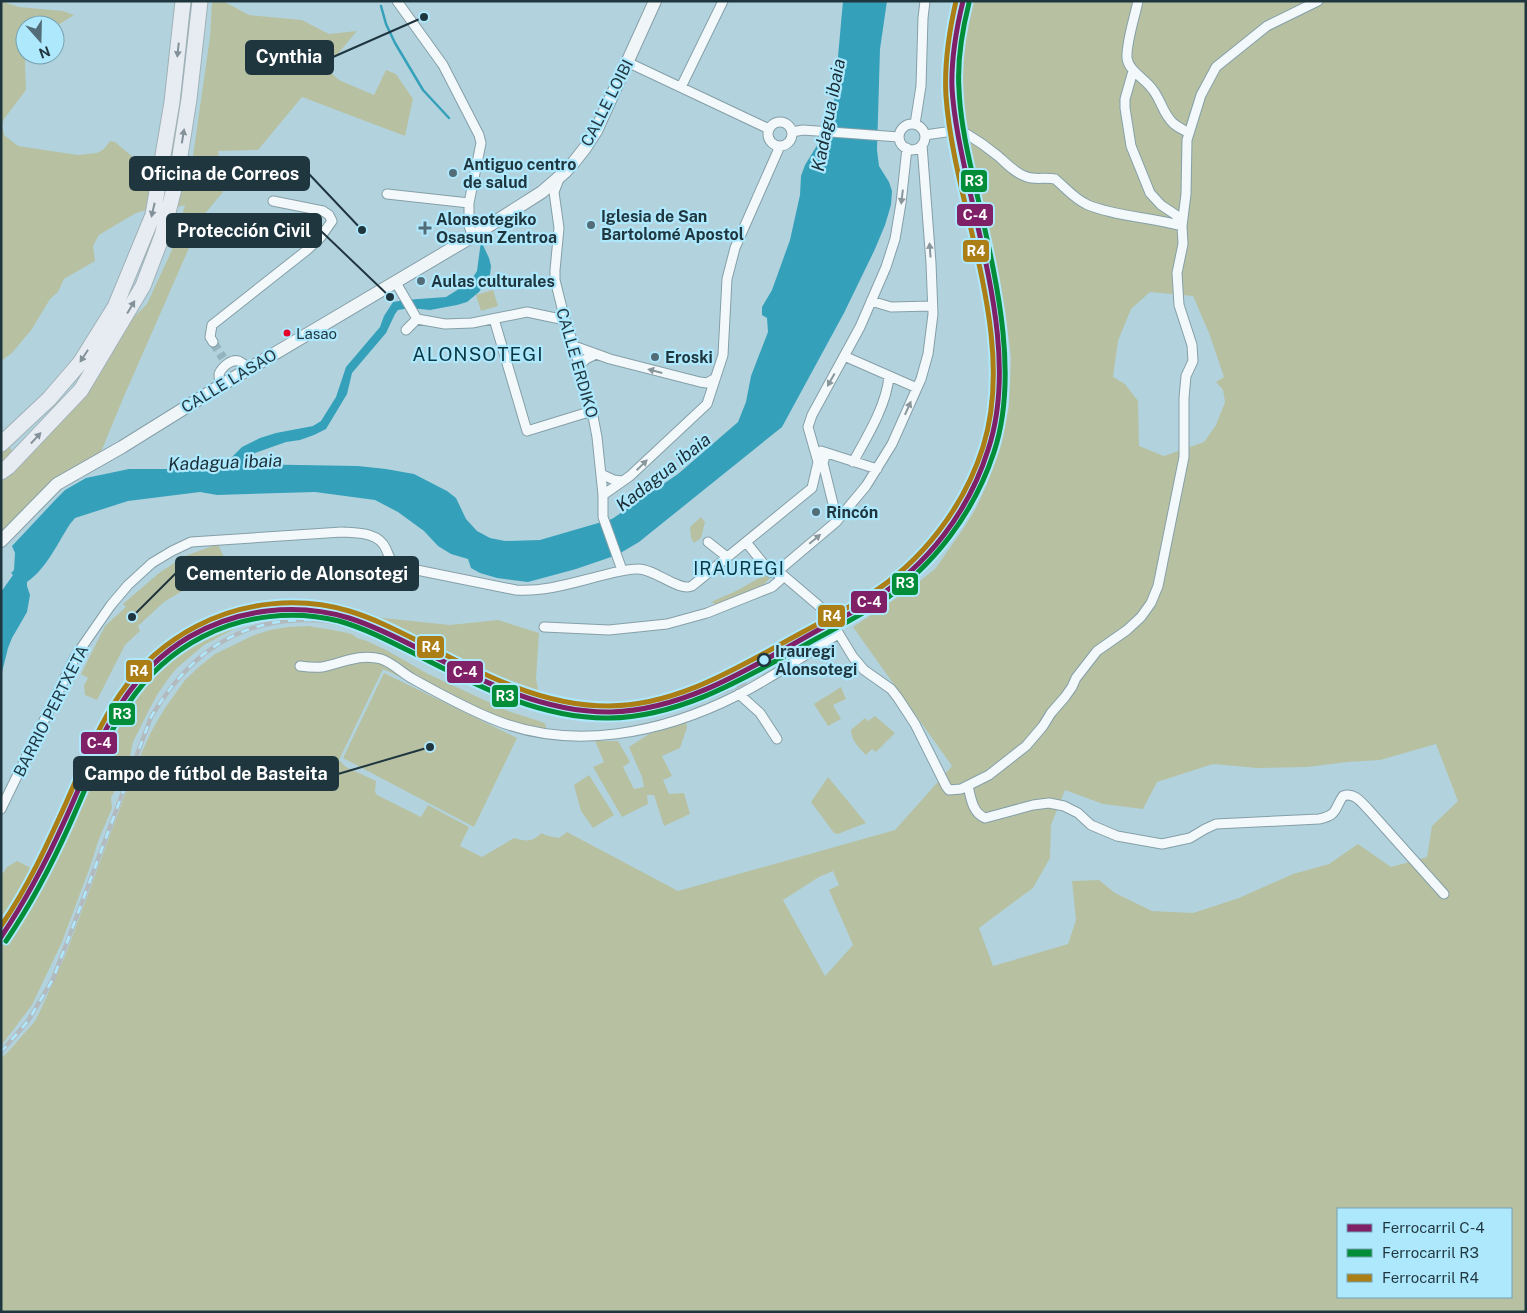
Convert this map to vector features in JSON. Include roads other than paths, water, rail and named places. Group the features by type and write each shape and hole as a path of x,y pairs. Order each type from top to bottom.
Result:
{"highway":[{"path":"1,444 49,399 80,363 114,308 153,215 172,102 183,1"},
{"path":"4,471 82,390 143,286 162,236 176,181 189,99 200,1"}],"street":[{"path":"397,1 443,65 479,135 481,143 469,202 468,226 473,236"},
{"name":"CALLE LOIBI","path":"548,192 585,148 596,131 655,1"},
{"path":"681,87 723,1"},
{"path":"915,124 921,86 925,1"},
{"path":"1138,1 1127,56 1129,65 1154,90 1165,113 1173,123 1189,133"},
{"path":"778,571 825,611 853,657 864,670 891,689 915,724 946,786 950,790 968,786 989,775 1026,746 1043,726 1050,714 1066,697 1076,678 1097,651 1127,630 1141,617 1151,604 1158,586 1184,457 1186,376 1193,361 1193,354 1179,305 1177,273 1183,244 1182,226 1186,194 1187,140 1201,96 1216,67 1267,26 1318,1"},
{"path":"637,41 635,55 641,69"},
{"path":"627,62 769,129"},
{"path":"1133,71 1125,99 1131,146 1150,193 1161,206 1176,215 1182,226"},
{"path":"781,122 788,124 792,132 790,142 780,146 775,145 770,140 768,134 773,124 781,122"},
{"path":"746,542 770,572 778,571 837,520 866,486 877,469 892,444 917,388 928,354 933,314 922,145 925,135 923,129 915,124 904,126 900,133 900,142 907,148 916,149 922,145"},
{"path":"792,132 803,130 899,138"},
{"path":"925,135 946,132"},
{"path":"965,133 980,141 1022,175 1038,179 1055,179 1071,194 1087,204 1116,213 1182,226"},
{"path":"603,495 630,476 707,404 723,356 727,279 735,248 780,146"},
{"path":"812,488 818,462 808,427 812,415 860,327 896,240 907,148"},
{"name":"CALLE ERDIKO","path":"565,172 558,189 557,203 560,228 555,280 564,320 574,346 592,411 601,474 603,517 622,570"},
{"path":"548,192 557,203"},
{"name":"CALLE LASAO","path":"1,541 57,484 122,447 395,281 548,192"},
{"path":"387,194 469,202"},
{"path":"213,342 210,337 212,325 307,250 320,238 332,221 324,211 273,201"},
{"path":"395,281 417,319 445,324 472,323 527,312 564,320"},
{"path":"871,301 891,307 932,306"},
{"path":"406,330 417,319"},
{"path":"494,319 527,431 592,411"},
{"path":"574,346 596,354 700,382 707,383 714,379"},
{"path":"579,366 586,359 596,354"},
{"path":"844,356 917,388"},
{"path":"220,386 218,374 223,368 225,361 242,362 248,369"},
{"path":"853,462 870,430 882,402 890,376"},
{"path":"700,382 705,386 708,398"},
{"path":"814,448 877,469"},
{"path":"826,453 823,463 837,520"},
{"path":"601,474 614,480 622,481"},
{"path":"708,542 727,557 812,488 821,482 829,484"},
{"name":"BARRIO PERTXETA","path":"1,809 75,657 111,605 128,585 152,563 191,542 342,532 364,534 381,541 389,558 396,566 516,590 558,586 622,570 639,569 649,570 687,588 727,557"},
{"path":"544,627 609,630 667,624 707,613 772,587 780,580 778,571"},
{"path":"300,666 320,667 363,657 382,660 411,679 490,718 516,728 572,736 613,734 649,728 699,712 739,694 838,634"},
{"path":"739,694 760,713 777,739"},
{"path":"968,786 972,805 976,812 984,818 1033,805 1049,803 1064,806 1078,813 1091,825 1117,836 1162,844 1190,838 1205,828 1216,824 1328,817 1338,808 1343,796 1347,794 1355,797 1368,809 1444,894"}],"water":[{"path":"843,1 887,1 880,49 877,150 879,166 892,191 891,205 885,225 844,313 782,427 639,542 617,555 528,582 497,578 480,573 471,568 468,559 451,554 438,546 424,531 398,512 375,500 315,492 217,495 200,492 128,501 75,518 46,563 27,582 30,595 27,612 12,638 1,676 1,592 13,575 11,573 14,570 15,553 12,546 65,490 86,478 129,469 222,467 242,447 260,438 313,426 321,421 336,397 346,367 380,327 384,316 393,302 446,297 470,282 477,271 481,241 491,266 490,275 479,292 467,302 457,305 430,310 410,308 398,310 386,333 352,373 347,394 326,429 300,440 286,442 255,453 245,464 358,466 414,474 447,491 456,498 466,519 477,531 490,538 505,541 540,540 612,519 678,474 738,422 746,402 751,376 768,332 767,318 762,315 762,307 772,290 790,240 800,195 801,176 805,165 821,139 834,101"}],"waterway":[{"path":"381,6 386,24 395,43 423,90 449,118"}],"tunnel":[{"path":"946,132 965,133"},
{"path":"213,342 223,358"}],"railway":[{"path":"1,930 36,870 98,735 124,691 140,670 158,652 188,631 215,618 253,607 290,604 325,607 359,616 392,630 489,678 522,692 568,704 616,707 643,704 669,698 720,678 843,611 892,579 913,561 950,519 965,493 978,464 986,439 994,390 993,342 990,317 957,151 948,87 949,45 958,1"},
{"path":"1,1052 28,1021 53,979 151,717 191,665 231,637 258,626 282,621 320,620 344,624 376,636 485,689 526,705 568,715 614,718 636,716 702,700 744,683"}],"rail line":[{"name":"R4","path":"1,926 36,866 101,725 115,702 149,660 171,642 197,626 215,618 233,611 272,604 291,603 330,606 379,622 492,678 537,695 584,705 636,704 690,689 742,666 863,599 907,566 939,531 965,491 983,447 992,404 993,361 989,316 951,139 946,96 948,48 956,1"},
{"name":"C-4","path":"1,937 43,866 99,743 127,695 164,654 207,627 247,614 267,611 308,610 329,613 377,628 512,693 560,707 585,711 611,712 667,703 720,683 860,608 893,586 912,570 944,535 958,515 980,473 996,418 999,385 999,350 990,282 960,147 953,100 953,55 963,1"},
{"name":"R3","path":"6,941 48,870 105,744 119,718 153,673 175,654 202,637 218,630 252,619 287,615 339,621 380,637 487,689 534,707 583,717 638,716 667,709 722,689 874,607 918,572 950,536 975,496 994,452 1002,419 1005,385 1001,314 961,111 959,56 969,3"}],"place":[{"name":"Cynthia","path":"424,17"},
{"name":"Antiguo centro de salud","path":"453,173"},
{"name":"Iglesia de San Bartolomé Apostol","path":"591,225"},
{"name":"Alonsotegiko Osasun Zentroa","path":"425,228"},
{"name":"Oficina de Correos","path":"362,230"},
{"name":"Aulas culturales","path":"421,281"},
{"name":"Protección Civil","path":"390,297"},
{"name":"Lasao","path":"287,333"},
{"name":"Eroski","path":"655,357"},
{"name":"Rincón","path":"816,512"},
{"name":"Cementerio de Alonsotegi","path":"132,617"},
{"name":"Irauregi Alonsotegi","path":"764,660"},
{"name":"Campo de fútbol de Basteita","path":"430,747"}],"district":[{"name":"ALONSOTEGI","path":"478,354"},
{"name":"IRAUREGI","path":"739,568"}],"water label":[{"name":"Kadagua ibaia","path":"828,115"},
{"name":"Kadagua ibaia","path":"225,462"},
{"name":"Kadagua ibaia","path":"663,472"}]}
